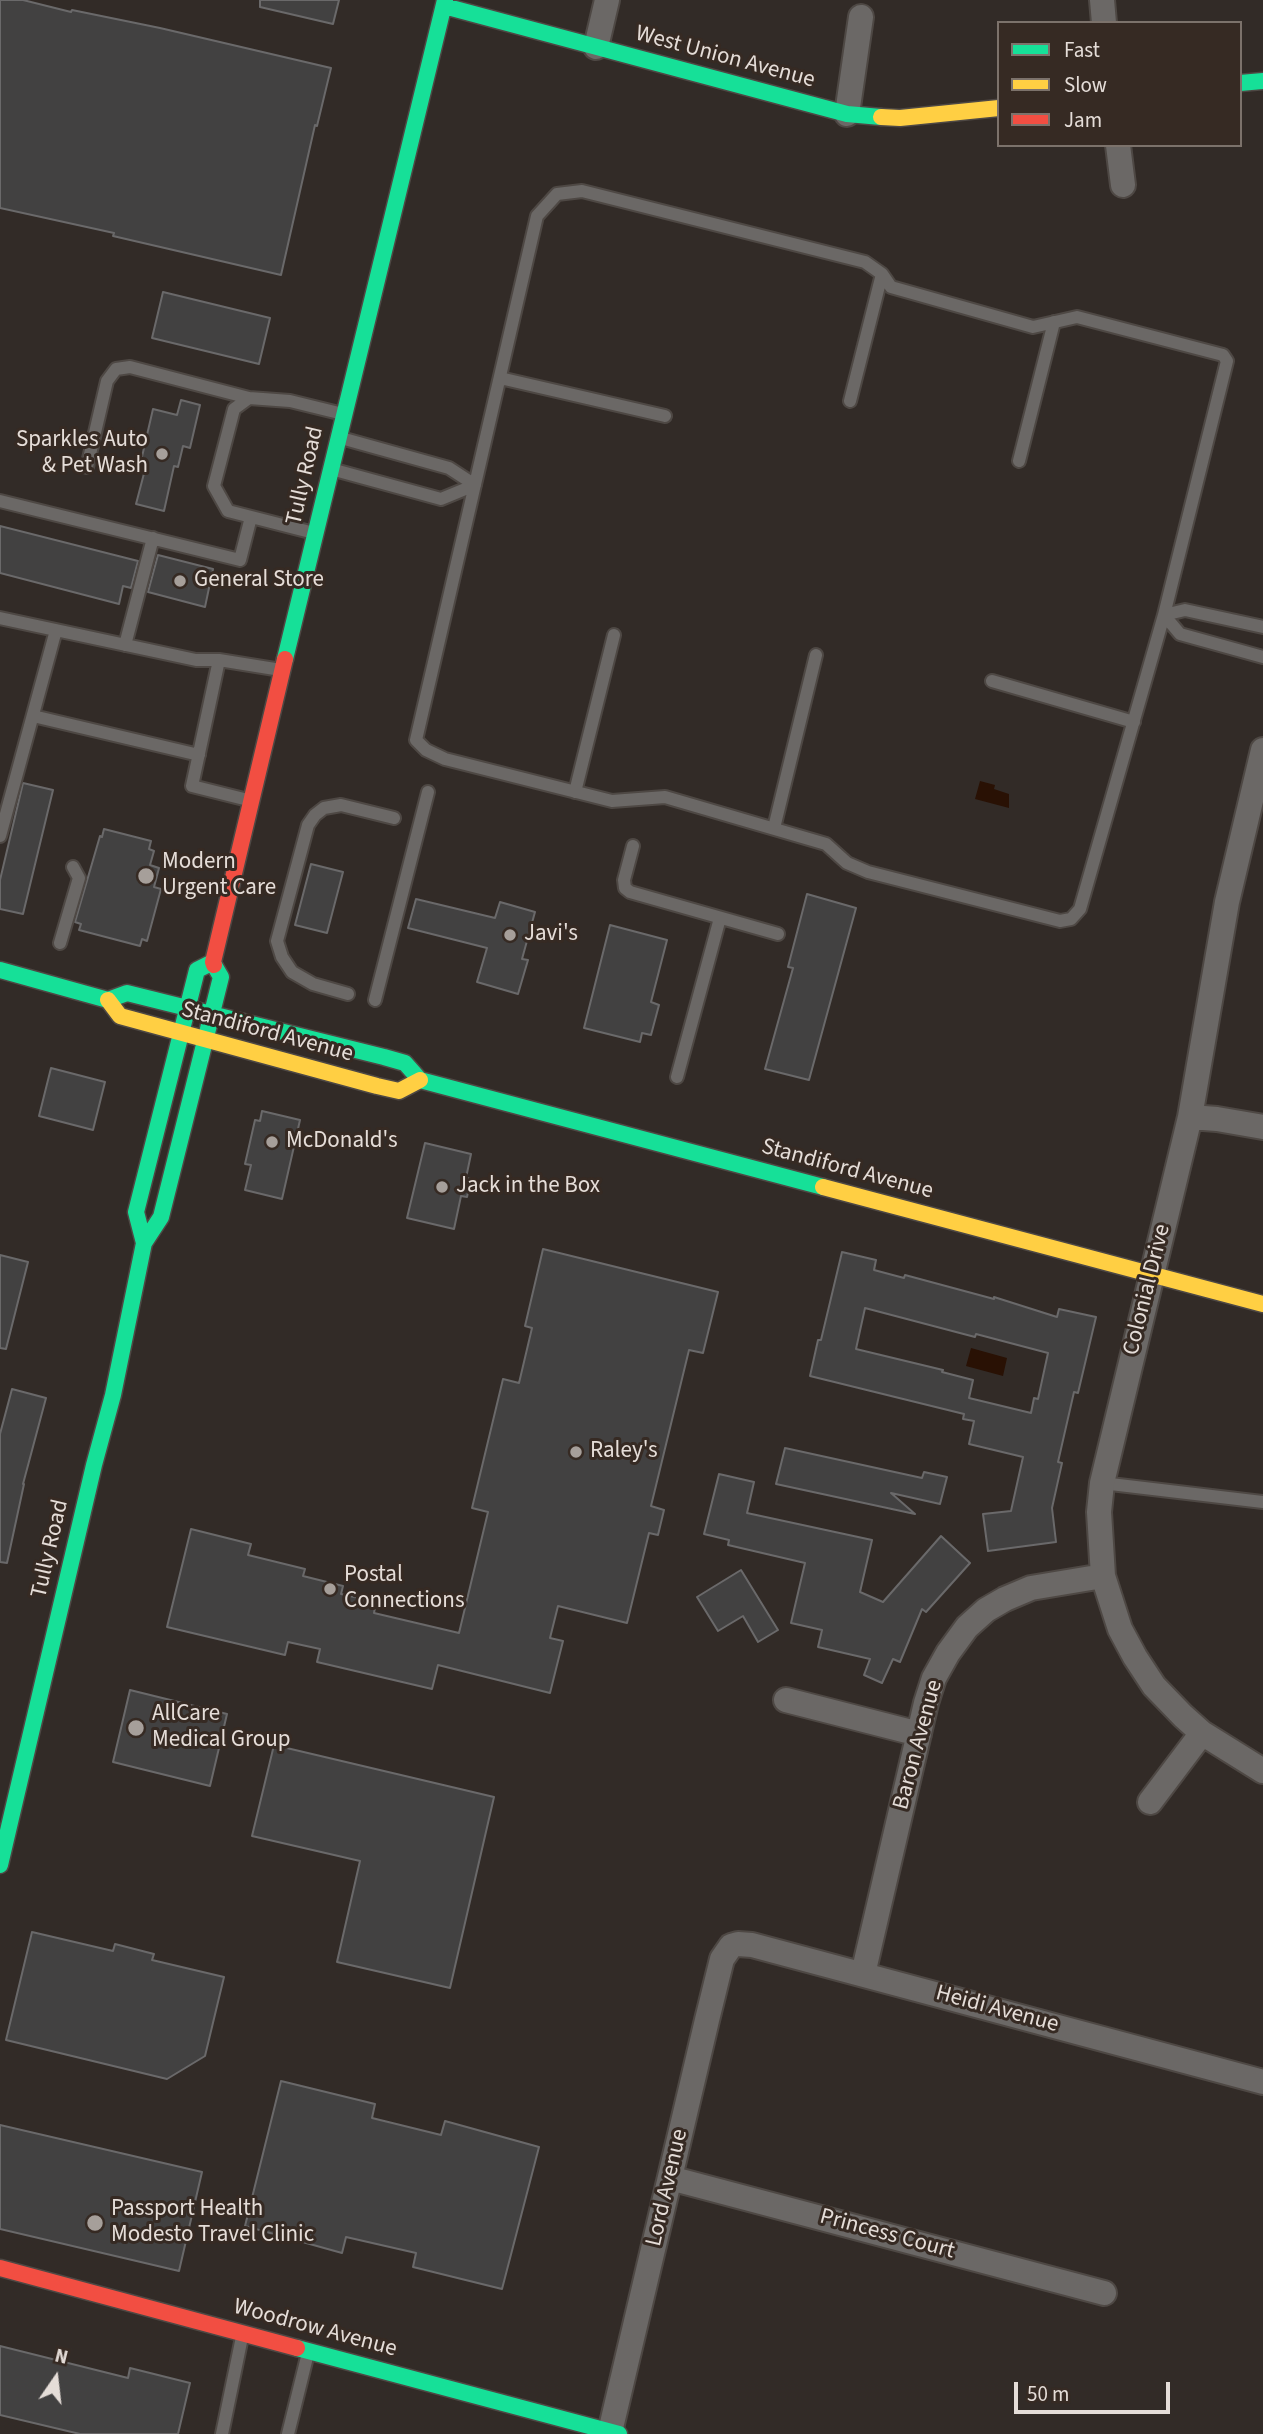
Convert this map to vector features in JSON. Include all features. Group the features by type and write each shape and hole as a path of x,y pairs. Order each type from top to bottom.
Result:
{"main road":[{"name":"West Union Avenue","path":"444,3 847,114 900,118 997,108"},
{"name":"Tully Road","path":"0,1865 94,1465 113,1395 144,1243 161,1217 221,977 213,962 444,3"},
{"path":"1242,83 1263,81"},
{"name":"Tully Road","path":"144,1243 136,1212 197,970 213,962"},
{"name":"Standiford Avenue","path":"0,970 108,1000 127,993 405,1063 420,1080 1263,1304"},
{"name":"Standiford Avenue","path":"108,1000 120,1016 399,1091 420,1080"},
{"name":"Woodrow Avenue","path":"0,2268 309,2351 562,2426 614,2433"}],"street":[{"path":"596,47 607,0"},
{"path":"1102,0 1104,21"},
{"path":"847,114 861,18"},
{"path":"1118,147 1123,185"},
{"name":"Colonial Drive","path":"1263,750 1227,902 1190,1116 1102,1483 1099,1512 1103,1576 1120,1629 1135,1657 1154,1686 1202,1733 1263,1771"},
{"path":"1190,1116 1263,1127"},
{"name":"Baron Avenue","path":"863,1974 919,1734 939,1669 967,1627 1005,1598 1031,1588 1103,1576"},
{"path":"786,1700 919,1734"},
{"path":"1150,1802 1202,1733"},
{"name":"Heidi Avenue","path":"731,1947 738,1944 752,1945 1263,2082"},
{"name":"Lord Avenue","path":"614,2433 722,1959 731,1947"},
{"name":"Princess Court","path":"670,2178 1104,2293"}],"lane":[{"path":"582,191 865,262 882,274 891,286 1033,327 1054,322 1077,317 1223,355 1227,360 1164,615 1080,909 1071,919 1060,921 868,872 847,863 826,844 666,796 612,801 445,759 426,750 416,740 537,216 557,194 582,191"},
{"path":"850,401 882,274"},
{"path":"1019,461 1054,322"},
{"path":"87,467 107,381 116,369 130,367 249,398 290,401 343,414"},
{"path":"500,378 665,416"},
{"path":"249,398 234,409 214,486 228,511 316,533"},
{"path":"338,437 449,468 475,485"},
{"path":"330,469 441,499 475,485"},
{"path":"0,501 240,560 251,517"},
{"path":"125,645 153,538"},
{"path":"1164,615 1185,610 1263,627"},
{"path":"1164,615 1180,634 1263,657"},
{"path":"0,618 196,660 219,660 283,670"},
{"path":"0,836 56,630"},
{"path":"575,792 614,635"},
{"path":"774,828 816,655"},
{"path":"219,660 192,786 251,800"},
{"path":"992,681 1134,722"},
{"path":"33,716 199,755"},
{"path":"374,1000 428,792"},
{"path":"348,993 313,984 292,972 282,957 277,941 308,825 315,815 324,808 341,805 394,818"},
{"path":"633,846 624,880 625,888 630,892 778,934"},
{"path":"60,943 79,878 73,867"},
{"path":"677,1077 720,918"},
{"path":"1102,1483 1263,1502"},
{"path":"222,2434 243,2333"},
{"path":"288,2434 309,2351"}],"shaded area":[{"path":"980,781 995,785 994,789 1009,794 1009,808 975,799"},
{"path":"971,1348 1007,1358 1003,1376 966,1366"}],"building":[{"path":"0,0 23,0 71,12 72,10 160,28 331,68 317,126 315,125 281,275 113,236 114,233 0,208"},
{"path":"260,0 339,0 333,24 260,7"},
{"path":"163,292 270,318 259,364 152,338"},
{"name":"Sparkles Auto & Pet Wash","path":"181,400 200,405 190,448 183,446 178,467 174,466 164,511 136,504 147,462 141,461 153,409 177,415"},
{"path":"0,526 138,561 131,588 123,586 119,604 0,573"},
{"name":"General Store","path":"158,555 213,569 205,607 148,592"},
{"path":"23,783 53,790 23,914 0,909 0,880"},
{"path":"104,829 151,841 149,849 154,851 150,865 159,868 154,887 161,889 147,941 142,939 140,946 79,930 81,924 75,922"},
{"path":"311,864 343,872 327,933 295,925"},
{"path":"807,894 856,908 809,1080 765,1069 793,968 788,967"},
{"path":"416,899 495,918 500,902 535,912 522,959 528,960 518,994 477,982 487,948 408,928"},
{"path":"610,925 667,940 651,1002 659,1005 651,1035 642,1033 640,1042 584,1028"},
{"path":"51,1068 105,1082 93,1130 39,1116"},
{"name":"McDonald's","path":"262,1111 300,1120 282,1199 245,1190 251,1165 245,1164 255,1120 260,1121"},
{"name":"Jack in the Box","path":"425,1143 471,1154 466,1178 471,1179 467,1197 461,1196 454,1229 407,1218"},
{"path":"543,1249 718,1292 703,1353 689,1350 651,1506 664,1510 658,1535 649,1533 627,1623 558,1606 550,1638 563,1641 550,1693 438,1665 432,1689 317,1662 320,1649 288,1642 285,1655 167,1627 191,1529 251,1544 248,1555 305,1569 303,1576 343,1586 341,1594 376,1602 374,1613 459,1633 488,1512 472,1508 503,1379 519,1383 532,1328 525,1326"},
{"path":"842,1252 876,1260 874,1270 904,1278 905,1275 994,1297 1057,1317 1059,1309 1096,1317 1078,1393 1074,1392 1058,1462 1062,1463 1052,1508 1056,1542 988,1551 983,1514 1011,1511 1023,1457 969,1444 974,1421 963,1419 964,1414 810,1376 818,1340 821,1340","holes":["865,1308 975,1337 976,1334 1048,1353 1038,1399 1034,1398 1031,1413 969,1398 973,1380 856,1349"]},
{"path":"0,1255 28,1262 6,1349 0,1348"},
{"path":"12,1389 46,1398 23,1484 7,1563 0,1562 0,1434"},
{"path":"785,1448 922,1478 924,1472 947,1477 940,1504 891,1493 915,1514 776,1484"},
{"path":"719,1474 754,1482 747,1513 872,1540 860,1592 883,1602 941,1536 970,1563 926,1612 922,1609 900,1662 893,1659 882,1683 864,1675 870,1659 818,1647 822,1630 791,1623 805,1563 728,1545 729,1540 704,1534"},
{"path":"741,1570 778,1630 758,1642 743,1616 718,1631 697,1597"},
{"path":"130,1690 227,1714 210,1786 113,1762"},
{"path":"274,1745 494,1797 450,1988 337,1962 360,1861 252,1836"},
{"path":"32,1932 113,1951 115,1944 154,1954 152,1960 224,1977 205,2056 167,2079 6,2040"},
{"path":"281,2081 375,2104 372,2118 441,2135 445,2121 539,2147 502,2289 413,2267 416,2253 346,2237 342,2253 245,2226"},
{"path":"0,2125 202,2172 179,2271 0,2229"},
{"path":"0,2346 128,2378 130,2368 190,2383 178,2434 80,2434 0,2415"}],"traffic: fast":[{"path":"285,659 445,0"},
{"path":"444,6 847,114 881,117"},
{"path":"1242,83 1263,81"},
{"path":"144,1243 136,1212 197,970 213,962"},
{"path":"0,1865 94,1465 113,1395 144,1243 161,1217 221,977 214,965"},
{"path":"0,970 108,1000 127,993 384,1057 405,1063 420,1080 823,1187"},
{"path":"297,2348 619,2434"}],"traffic: slow":[{"path":"881,117 900,118 997,108"},
{"path":"108,1000 120,1016 377,1086 399,1091 420,1080"},
{"path":"823,1187 1263,1304"}],"traffic: jam":[{"path":"214,965 285,659"},
{"path":"0,2268 297,2348"}],"place":[{"name":"Sparkles Auto & Pet Wash","path":"162,454"},
{"name":"General Store","path":"180,581"},
{"name":"Modern Urgent Care","path":"146,876"},
{"name":"Javi's","path":"510,935"},
{"name":"McDonald's","path":"272,1142"},
{"name":"Jack in the Box","path":"442,1187"},
{"name":"Raley's","path":"576,1452"},
{"name":"Postal Connections","path":"330,1589"},
{"name":"AllCare Medical Group","path":"136,1728"},
{"name":"Passport Health Modesto Travel Clinic","path":"95,2223"}]}
